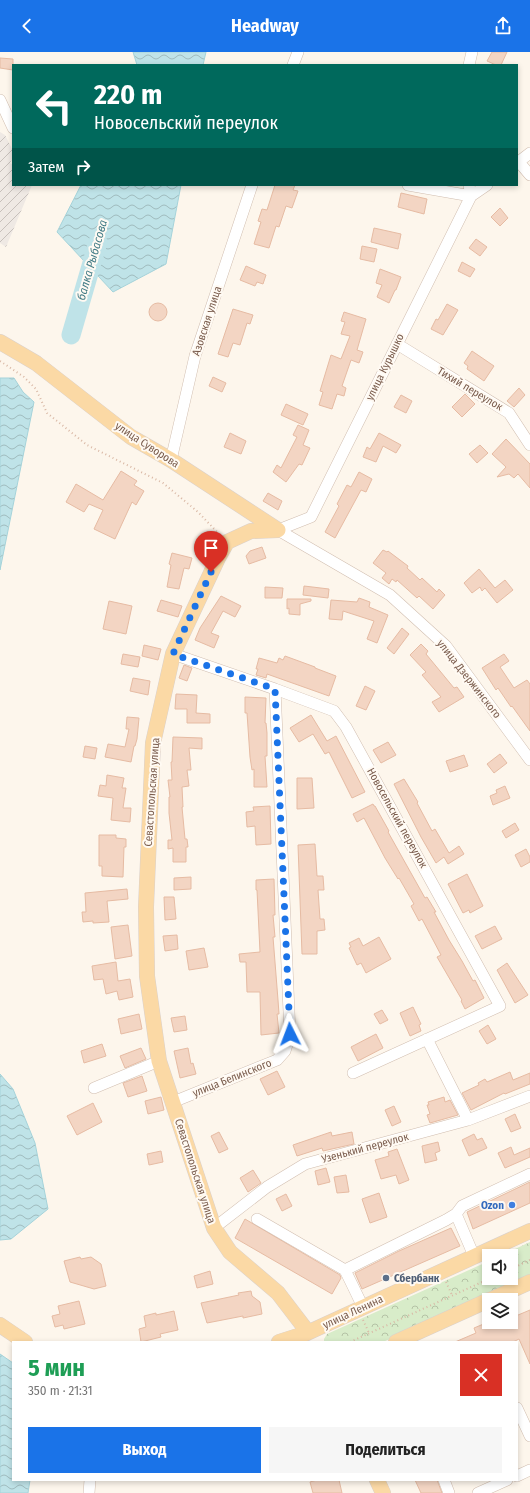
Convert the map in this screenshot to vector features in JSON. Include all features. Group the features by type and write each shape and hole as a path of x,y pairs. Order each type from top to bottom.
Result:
{"main road":[{"name":"улица Суворова","path":"0,342 36,363 131,437 170,460 278,530"},
{"path":"227,542 251,531 278,530"},
{"name":"Севастопольская улица","path":"227,542 173,654 153,743 148,831 146,907 147,976 159,1061 214,1228 230,1252 278,1293 304,1327 309,1338"},
{"name":"улица Ленина","path":"286,1341 309,1338 363,1306 530,1231"},
{"path":"505,1293 530,1282"},
{"path":"398,1341 482,1303"},
{"path":"0,1325 23,1341"},
{"path":"377,1481 383,1493"}],"street":[{"path":"294,64 298,52"},
{"path":"469,64 472,52"},
{"path":"0,100 12,126"},
{"path":"530,153 518,162 530,175"},
{"name":"Азовская улица","path":"170,460 195,356 252,186"},
{"path":"418,186 470,191 483,186"},
{"name":"улица Курышко","path":"278,530 311,517 397,344 470,191"},
{"name":"Тихий переулок","path":"397,344 509,413 530,445"},
{"name":"улица Дзержинского","path":"278,530 390,595 446,646 530,760"},
{"name":"Новосельский переулок","path":"173,654 334,711 346,727 500,1006 353,1073"},
{"name":"улица Белинского","path":"173,1102 277,1060 285,1051 290,1034 275,689"},
{"path":"427,1039 468,1120"},
{"path":"94,1088 159,1061"},
{"name":"Узенький переулок","path":"214,1228 267,1187 305,1164 468,1120 530,1096"},
{"path":"345,1270 446,1220 456,1214 462,1206 530,1174"},
{"path":"456,1214 474,1256"},
{"path":"257,1218 345,1270 363,1306"},
{"path":"518,1410 530,1436"},
{"path":"518,1476 530,1470"},
{"path":"89,1493 90,1481"},
{"path":"444,1481 449,1493"},
{"path":"478,1493 489,1484 502,1481"}],"path":[{"path":"0,361 24,377 36,389 47,413 87,445 163,483 198,512 227,542"},
{"path":"518,1266 530,1260"},
{"path":"352,1341 482,1282"}],"shaded area":[{"path":"0,132 5,135 12,149 12,159 10,163 12,164 12,186 32,186 6,247 0,243"}],"green space":[{"path":"530,1242 530,1275 518,1280 518,1249 515,1249"},
{"path":"482,1264 482,1285 508,1285 491,1293 482,1293 482,1297 385,1341 324,1341 327,1334"}],"water":[{"path":"133,52 206,52 203,64 137,64"},
{"path":"80,186 181,186 166,264 113,292 57,232"},
{"path":"0,378 14,378 23,392 34,402 0,570"},
{"path":"0,1074 13,1089 35,1143 48,1209 11,1239 0,1240"},
{"path":"0,1354 12,1362 12,1481 30,1481 28,1493 0,1493"}],"building":[{"path":"492,52 507,52 501,64 494,64 487,61"},
{"path":"0,58 13,59 12,70 0,68"},
{"path":"275,186 295,186 293,190 298,191 292,208 286,206 279,227 276,226 269,248 254,244 261,222 258,221 262,209 267,210"},
{"path":"401,193 427,199 424,214 398,207"},
{"path":"500,208 508,218 500,226 491,217"},
{"path":"374,228 401,234 398,249 371,242"},
{"path":"476,239 487,247 480,256 469,248"},
{"path":"362,246 377,249 374,262 360,259"},
{"path":"462,262 475,269 470,277 458,271"},
{"path":"246,266 266,275 263,284 257,282 255,286 240,280"},
{"path":"380,269 401,277 389,303 377,297 382,285 376,283"},
{"path":"158,303 165,305 167,312 165,319 158,321 151,319 149,312 151,305"},
{"path":"447,304 458,310 443,335 431,329"},
{"path":"233,309 253,315 250,324 247,323 240,345 233,343 228,357 218,354"},
{"path":"344,312 366,319 357,350 363,352 359,363 351,360 342,386 346,388 344,396 337,394 332,409 319,405 323,392 320,391 331,355 341,359 350,336 341,334 345,322 341,321"},
{"path":"472,351 494,366 484,381 467,369 468,366 464,363"},
{"path":"213,377 226,383 222,392 209,386"},
{"path":"519,388 525,395 514,407 507,401"},
{"path":"465,394 475,404 462,417 452,407"},
{"path":"401,395 412,401 406,413 394,407"},
{"path":"286,404 308,414 303,425 281,415"},
{"path":"298,425 309,430 303,445 310,448 302,465 299,464 286,482 273,472 277,465 281,468 297,437 293,435"},
{"path":"230,433 246,441 241,454 224,447"},
{"path":"379,433 401,445 396,453 383,446 376,462 363,457 367,447 370,449"},
{"path":"506,439 530,464 530,488 518,474 514,478 509,474 497,477 506,467 492,454"},
{"path":"480,445 488,453 477,463 469,454"},
{"path":"121,471 137,481 134,485 144,491 136,505 132,502 115,539 94,529 103,510 89,504 84,512 66,502 76,484 103,500"},
{"path":"359,472 372,479 366,492 361,490 335,538 325,532 339,506 337,504 347,485 351,487"},
{"path":"268,493 282,501 278,510 263,501"},
{"path":"262,547 266,558 249,564 246,556 250,551"},
{"path":"383,550 388,551 408,566 407,568 420,580 422,578 437,592 439,589 445,595 433,609 419,596 417,598 397,580 396,582 392,579 389,584 382,578 386,573 373,563"},
{"path":"172,553 192,558 189,569 184,568 179,589 167,587 171,565 169,564"},
{"path":"479,569 495,588 505,580 513,590 497,603 485,588 482,591 480,587 472,593 464,583"},
{"path":"304,586 329,589 328,598 303,595"},
{"path":"265,587 283,588 282,598 265,598"},
{"path":"221,596 241,606 235,617 223,611 211,633 219,636 214,648 195,640 200,628"},
{"path":"359,598 370,602 369,607 388,615 377,643 367,639 374,621 343,611 342,620 329,619 331,600 357,602"},
{"path":"287,599 311,599 311,601 300,604 300,615 289,614 289,608 287,609"},
{"path":"161,600 182,606 178,617 157,611"},
{"path":"109,601 132,606 126,634 103,629"},
{"path":"402,628 409,634 394,654 387,648"},
{"path":"421,644 428,651 426,654 454,688 457,687 464,697 439,712 432,702 441,697 422,675 426,672 410,655"},
{"path":"144,645 161,649 158,660 142,656"},
{"path":"123,654 140,657 138,667 121,664"},
{"path":"504,654 509,661 500,667 514,688 527,680 530,684 530,731 498,688 496,690 482,668"},
{"path":"285,656 336,676 329,696 267,674 266,678 256,675 259,658 277,663 279,658 283,660"},
{"path":"184,665 192,668 187,681 179,678"},
{"path":"133,678 150,681 148,695 130,691"},
{"path":"365,686 375,691 366,710 356,706"},
{"path":"176,694 197,695 196,713 210,714 210,723 187,723 187,709 175,709"},
{"path":"245,697 266,698 265,723 267,733 267,756 265,756 267,787 254,787 254,769 252,770 250,757 247,713 245,713"},
{"path":"311,715 327,741 336,736 365,792 352,798 329,752 325,754 313,734 299,742 290,728"},
{"path":"127,717 139,718 137,739 131,762 105,757 108,744 125,747 129,729 126,729"},
{"path":"173,737 202,738 202,749 189,748 191,770 187,770 189,786 182,787 185,839 187,839 188,847 186,847 186,862 173,862 173,848 168,849 168,840 172,840 168,780 172,780 171,762"},
{"path":"388,742 396,755 381,763 373,750"},
{"path":"85,746 97,748 95,759 83,757"},
{"path":"500,754 507,763 494,773 487,764"},
{"path":"464,755 468,766 450,772 446,761"},
{"path":"107,775 124,778 122,788 126,788 123,808 131,808 130,822 111,820 113,798 98,796 100,785 106,786"},
{"path":"297,778 312,778 314,808 297,809"},
{"path":"404,779 418,802 417,803 432,831 435,829 449,853 459,846 464,854 448,864 444,857 436,863 394,784"},
{"path":"505,786 510,798 493,805 490,796 497,793 496,790"},
{"path":"373,804 425,898 427,897 436,912 434,912 449,940 473,981 475,980 484,998 465,1009 461,1001 462,1000 437,957 441,955 422,919 419,921 411,906 414,904 385,858 364,818 357,822 353,814"},
{"path":"270,806 271,844 256,845 255,826 247,827 246,812 254,811 253,807"},
{"path":"515,823 519,830 506,838 502,831"},
{"path":"99,835 116,835 116,838 126,839 126,847 124,847 123,877 102,876 102,866 99,866"},
{"path":"315,844 317,876 323,876 324,890 318,890 320,919 324,919 325,930 317,931 317,954 302,954 298,845"},
{"path":"526,849 530,857 530,862 521,867 515,855"},
{"path":"467,874 483,906 470,913 469,910 463,913 448,884"},
{"path":"191,877 191,889 174,890 174,878"},
{"path":"274,879 275,915 273,915 275,937 273,937 279,1033 261,1035 260,992 247,992 246,962 240,962 239,954 260,952 256,880"},
{"path":"127,889 128,899 107,901 109,922 83,922 82,912 86,912 85,893"},
{"path":"164,897 174,897 176,919 165,920"},
{"path":"128,925 132,956 115,959 111,927"},
{"path":"495,926 502,939 482,949 475,936"},
{"path":"177,935 178,949 165,951 163,936"},
{"path":"379,937 391,959 366,973 361,963 357,965 349,948 351,947 349,943 359,938 363,946"},
{"path":"204,948 208,967 189,970 186,951"},
{"path":"116,962 118,981 130,979 133,997 119,1000 117,991 106,994 103,979 94,980 92,966"},
{"path":"507,963 528,995 515,1003 497,970"},
{"path":"413,1007 421,1024 419,1025 421,1031 410,1036 400,1013"},
{"path":"382,1010 388,1020 380,1024 374,1014"},
{"path":"139,1014 142,1029 121,1034 118,1019"},
{"path":"185,1016 187,1030 174,1032 171,1018"},
{"path":"488,1025 496,1039 487,1044 479,1031"},
{"path":"376,1034 383,1048 358,1061 351,1047"},
{"path":"102,1044 106,1056 84,1063 81,1051"},
{"path":"141,1048 146,1059 125,1068 120,1056"},
{"path":"188,1048 191,1064 193,1063 196,1074 180,1078 174,1051"},
{"path":"277,1071 285,1087 268,1095 260,1079"},
{"path":"510,1072 513,1080 530,1073 530,1084 505,1094 504,1093 471,1110 462,1093 479,1085 478,1083 485,1079 487,1082"},
{"path":"142,1076 147,1091 128,1097 123,1083"},
{"path":"161,1097 164,1110 148,1114 145,1101"},
{"path":"444,1097 445,1102 450,1100 458,1115 430,1123 427,1115 430,1114 427,1105 429,1105 428,1102"},
{"path":"93,1103 102,1122 77,1135 67,1116"},
{"path":"394,1106 401,1122 392,1126 385,1110"},
{"path":"515,1114 521,1128 511,1132 505,1119"},
{"path":"219,1132 228,1149 219,1153 211,1136"},
{"path":"331,1132 332,1136 352,1132 354,1144 323,1151 322,1148 297,1156 293,1145"},
{"path":"474,1134 477,1140 482,1138 487,1148 469,1156 462,1140"},
{"path":"438,1142 440,1151 435,1153 437,1160 425,1163 422,1146"},
{"path":"511,1147 514,1155 530,1148 530,1157 505,1168 498,1153"},
{"path":"397,1149 409,1180 399,1184 396,1175 381,1179 375,1160 389,1156 388,1152"},
{"path":"161,1151 163,1162 149,1165 147,1154"},
{"path":"326,1168 330,1182 318,1185 315,1171"},
{"path":"253,1170 261,1183 248,1192 240,1178"},
{"path":"346,1175 349,1192 337,1193 334,1177"},
{"path":"530,1182 530,1203 473,1229 467,1212"},
{"path":"379,1193 387,1217 370,1223 362,1199"},
{"path":"286,1194 292,1206 282,1211 276,1199"},
{"path":"245,1219 340,1275 341,1278 332,1294 235,1238"},
{"path":"451,1228 460,1246 362,1289 355,1273 399,1251"},
{"path":"80,1257 81,1259 91,1257 101,1264 106,1286 94,1289 70,1282 64,1261"},
{"path":"210,1271 213,1284 197,1288 194,1276"},
{"path":"251,1291 252,1296 260,1302 262,1314 207,1323 201,1303"},
{"path":"79,1301 85,1324 64,1329 63,1325 55,1327 52,1316 60,1314 58,1306"},
{"path":"530,1310 530,1364 519,1339 515,1341 457,1341 476,1333 474,1328 482,1325 482,1329 518,1329 518,1315"},
{"path":"174,1311 178,1330 160,1334 161,1337 141,1341 139,1329 146,1327 144,1316 156,1313 156,1315"},
{"path":"339,1481 342,1493 313,1493 310,1482"},
{"path":"415,1481 437,1481 442,1493 421,1493"}],"waterway":[{"name":"балка Рыбасова","path":"71,335 98,242"}],"place":[{"name":"Ozon","path":"512,1205"},
{"name":"Сбербанк","path":"386,1278"}],"route":[{"path":"211,572 173,654 275,689 290,1034"}]}
